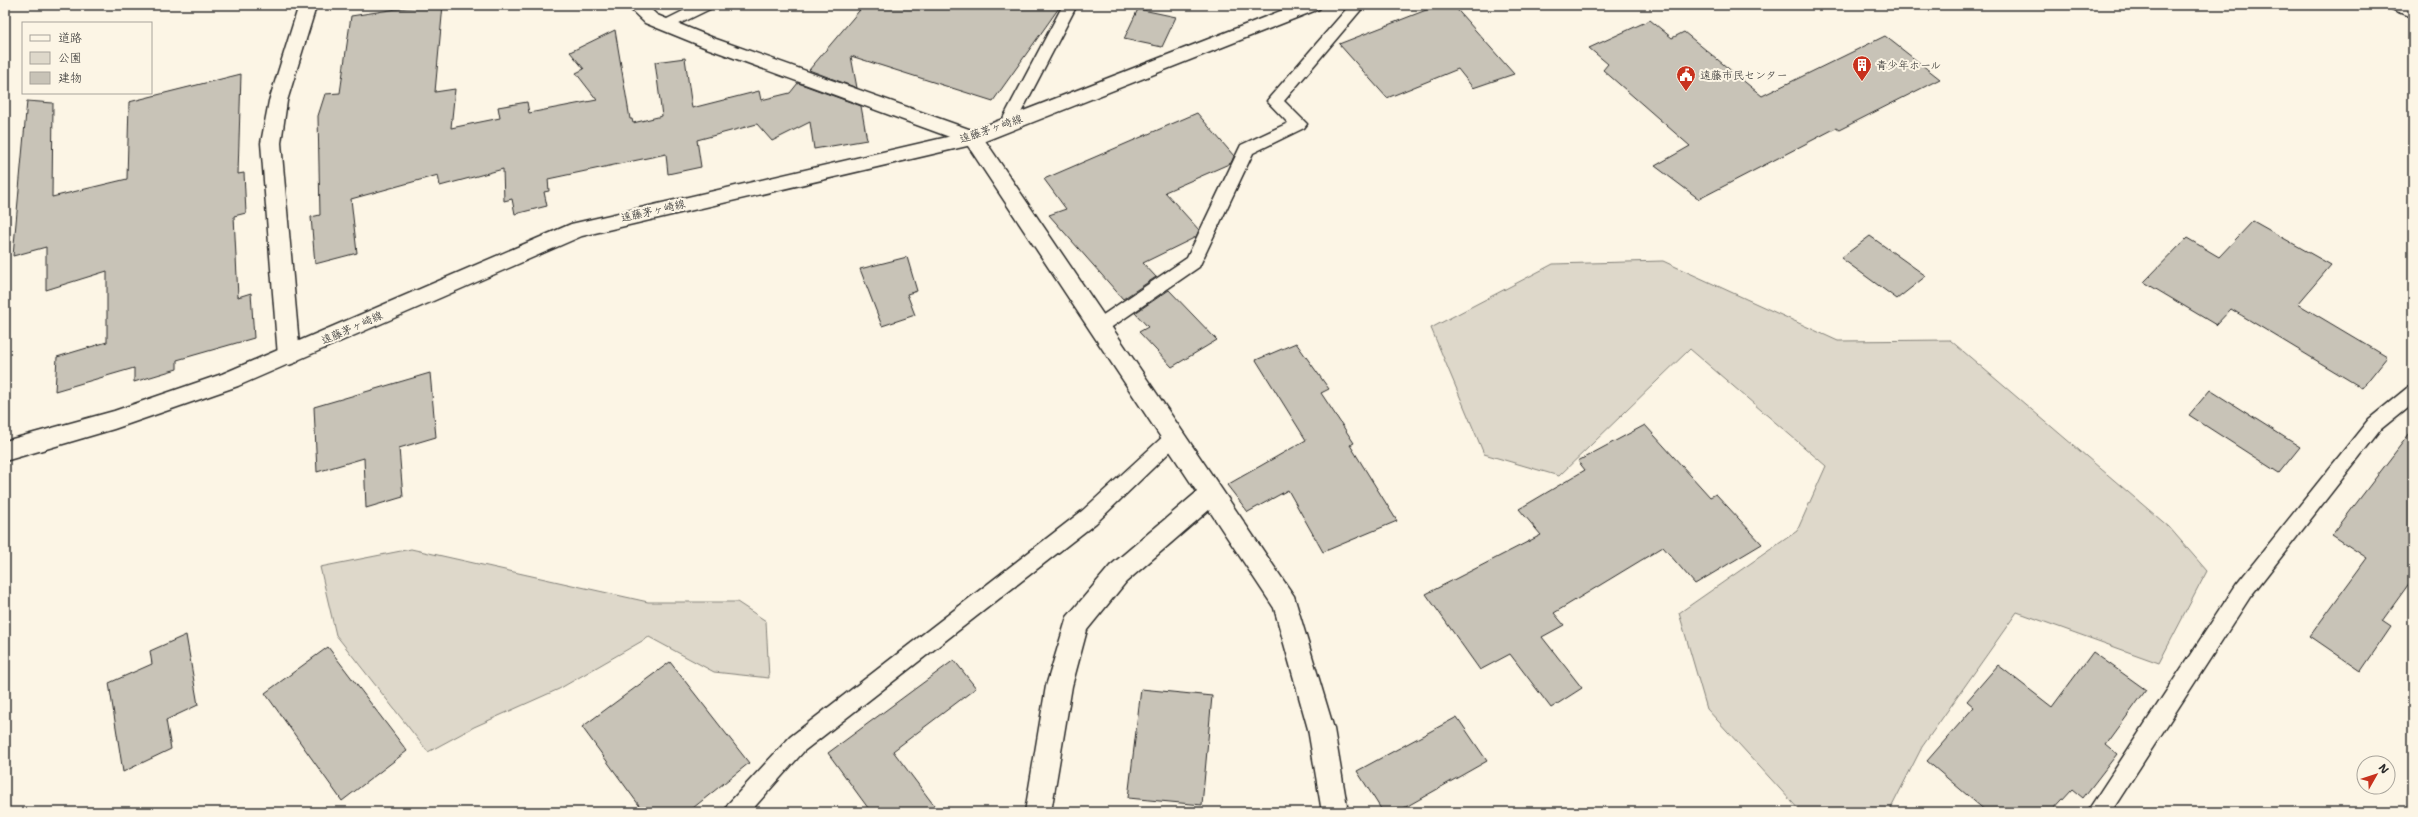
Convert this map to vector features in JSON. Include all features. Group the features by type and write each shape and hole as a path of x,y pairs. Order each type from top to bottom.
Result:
{"street":[{"path":"289,356 271,143 278,101 307,7 311,5"},
{"path":"634,5 651,19 710,43 973,138 1285,604 1321,729 1335,812"},
{"name":"遠藤茅ヶ崎線","path":"5,451 114,420 230,380 289,356 578,229 973,138 1313,5"},
{"path":"2398,5 2413,12"},
{"path":"1038,812 1059,686 1076,625 1118,574 1212,494"}],"lane":[{"path":"666,25 707,5"},
{"path":"1008,124 1070,5"},
{"path":"1100,326 1193,262 1247,149 1299,124 1275,101 1358,5"},
{"path":"2098,812 2243,591 2375,424 2413,393"},
{"path":"736,812 797,744 1089,517 1174,437"}],"green space":[{"path":"1663,261 1838,341 1950,340 2169,527 2207,571 2159,663 2017,612 1922,747 1889,812 1801,812 1707,709 1679,613 1797,531 1826,466 1690,349 1559,476 1484,454 1431,328 1553,264"},
{"path":"411,549 648,602 737,602 766,621 769,678 714,672 649,637 559,689 474,727 428,752 336,635 320,567"}],"building":[{"path":"423,5 443,5 435,92 455,89 451,128 500,118 498,107 527,102 529,113 597,100 576,73 584,69 570,52 615,30 630,119 632,119 633,123 662,116 655,62 685,58 692,108 759,91 761,100 790,93 798,83 861,106 867,140 814,149 810,122 772,141 757,124 697,140 701,167 668,174 666,154 548,179 549,191 544,192 547,206 515,214 512,199 504,201 503,169 440,186 438,175 351,199 357,253 315,264 311,217 320,215 318,116 325,94 340,93 351,16"},
{"path":"864,5 1061,5 993,101 851,56 857,88 809,70"},
{"path":"1439,5 1453,5 1514,74 1473,88 1458,69 1387,98 1339,44"},
{"path":"1138,9 1176,17 1162,47 1124,39"},
{"path":"1650,20 1672,38 1684,32 1762,96 1885,36 1940,79 1839,130 1836,128 1699,199 1655,166 1690,146 1603,70 1608,64 1589,48"},
{"path":"241,74 238,174 244,173 246,213 234,216 238,297 251,293 254,338 177,360 177,369 134,382 134,368 55,391 57,357 107,342 107,271 46,290 46,247 13,256 27,101 53,103 52,197 127,179 129,102"},
{"path":"1197,113 1234,156 1231,163 1165,192 1199,230 1196,237 1143,263 1156,277 1123,299 1049,215 1066,209 1044,179"},
{"path":"2253,221 2331,265 2298,304 2387,357 2362,388 2231,309 2216,325 2144,282 2187,238 2219,257"},
{"path":"1870,236 1926,276 1897,299 1841,258"},
{"path":"907,257 917,291 907,294 915,315 882,326 860,269"},
{"path":"1169,290 1217,340 1172,367 1139,332 1148,327 1135,313"},
{"path":"1296,343 1329,389 1321,393 1354,443 1350,445 1397,521 1323,552 1288,490 1248,512 1227,485 1306,440 1256,360"},
{"path":"430,373 436,437 399,448 403,497 366,508 364,458 317,472 314,407"},
{"path":"2210,390 2300,447 2279,473 2189,415"},
{"path":"1645,425 1710,497 1716,494 1762,544 1695,584 1663,547 1554,613 1564,625 1542,637 1582,688 1551,708 1510,654 1480,670 1426,594 1541,535 1519,509 1585,470 1578,461"},
{"path":"2413,429 2413,578 2382,621 2391,627 2361,671 2310,636 2367,558 2332,535"},
{"path":"186,635 198,705 166,720 171,749 123,772 109,683 152,664 150,651"},
{"path":"328,647 407,751 342,801 265,693"},
{"path":"2093,652 2146,690 2106,745 2117,754 2083,798 2072,789 2051,812 1987,812 1927,761 1974,707 1967,701 1998,665 2052,707"},
{"path":"954,660 976,688 893,751 939,812 871,812 828,753"},
{"path":"670,662 749,763 688,812 644,812 582,727"},
{"path":"1141,689 1212,696 1202,805 1128,798"},
{"path":"1457,717 1487,761 1397,812 1383,812 1357,771"}],"place":[{"name":"青少年ホール","path":"1862,82"},
{"name":"遠藤市民センター","path":"1686,92"}]}
